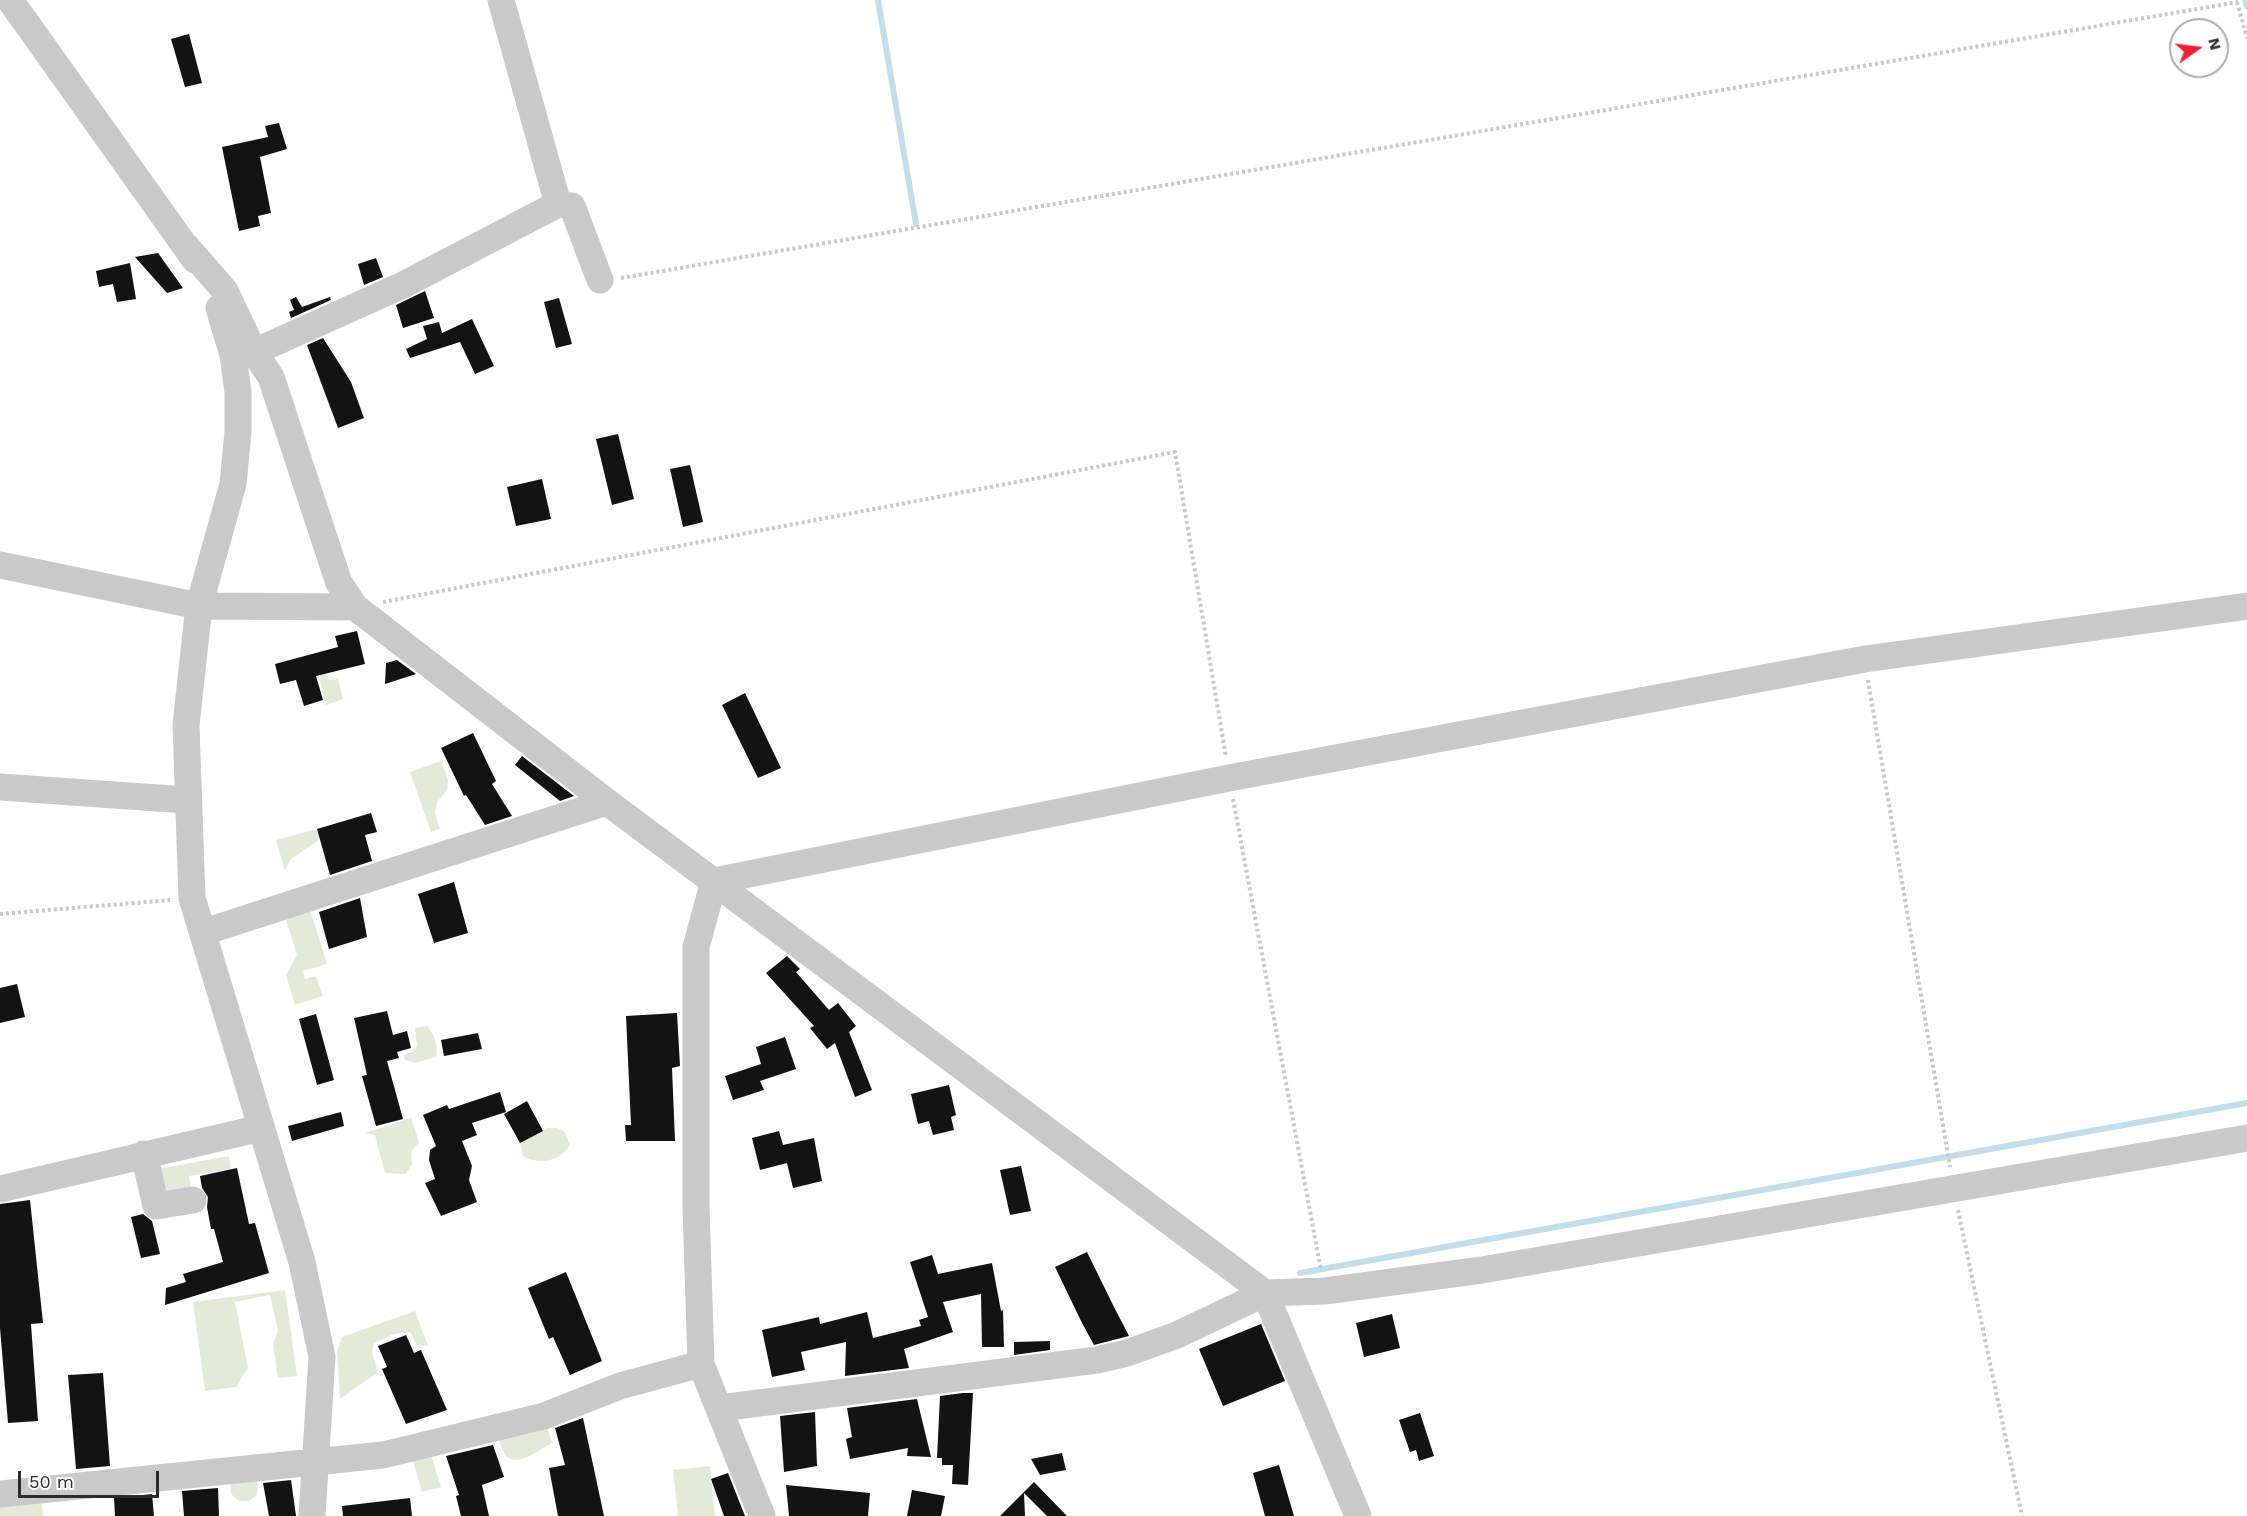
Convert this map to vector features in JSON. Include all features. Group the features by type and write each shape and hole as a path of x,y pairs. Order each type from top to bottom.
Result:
{"street":[{"path":"10,0 187,247 213,288 233,355 238,392 238,432 233,484 199,606 186,724 186,800 192,898 302,1262 322,1357 312,1516"},
{"path":"501,0 558,204"},
{"path":"254,352 404,285 558,204 572,206 600,280"},
{"path":"187,247 225,291 254,352 271,377 339,583 355,607 607,802 1265,1293 1358,1516"},
{"path":"0,565 199,606 355,607"},
{"path":"714,881 1229,778 1865,659 2247,606"},
{"path":"0,787 186,800"},
{"path":"204,932 607,802"},
{"path":"714,881 696,947 696,1207 701,1364 762,1516"},
{"path":"0,1189 261,1128"},
{"path":"720,1408 1097,1360 1127,1353 1177,1335 1265,1293 1325,1291 1482,1270 2247,1138"},
{"path":"144,1154 156,1206 193,1200"},
{"path":"0,1494 383,1455 544,1416 620,1386 701,1364"}],"path":[{"path":"600,280 2237,1 2247,38"},
{"path":"355,607 1175,452 1229,778 1325,1291"},
{"path":"1865,659 1954,1189 2022,1516"},
{"path":"0,914 192,898"}],"green space":[{"path":"321,655 329,680 338,679 343,699 326,705 314,657"},
{"path":"441,761 448,780 447,790 437,802 435,813 440,829 431,832 410,772"},
{"path":"317,829 320,839 290,860 285,871 276,840"},
{"path":"309,906 327,964 303,971 305,979 316,976 323,996 295,1005 286,975 297,955 284,914"},
{"path":"427,1026 435,1040 436,1057 415,1063 405,1060 404,1054 412,1052 417,1046 415,1028"},
{"path":"411,1118 419,1142 411,1152 412,1165 405,1174 385,1173 375,1135 365,1133"},
{"path":"547,1128 557,1128 565,1132 570,1145 566,1151 555,1158 542,1161 523,1156 520,1143"},
{"path":"229,1156 231,1169 189,1176 193,1200 157,1206 151,1170"},
{"path":"285,1290 297,1376 278,1378 273,1344 278,1331 270,1295 235,1302 248,1368 236,1387 205,1391 193,1302"},
{"path":"415,1311 428,1346 417,1345 410,1332 394,1334 374,1343 372,1352 378,1372 340,1399 337,1352 342,1337"},
{"path":"544,1416 552,1443 527,1457 514,1460 508,1458 502,1448 497,1429"},
{"path":"429,1449 441,1487 422,1492 411,1454"},
{"path":"710,1466 715,1516 678,1516 673,1470"},
{"path":"230,1480 258,1480 257,1495 249,1501 239,1501 231,1494"},
{"path":"41,1493 43,1516 0,1516 0,1497"}],"building":[{"path":"189,34 202,83 185,87 171,39"},
{"path":"279,123 287,149 260,157 271,213 258,216 260,226 239,231 222,147 268,137 265,126"},
{"path":"158,253 183,288 167,293 135,257"},
{"path":"376,258 383,277 364,285 358,264"},
{"path":"130,263 136,299 117,302 113,284 99,287 96,271"},
{"path":"425,291 434,318 403,328 396,305"},
{"path":"296,297 302,307 330,297 331,300 291,318 289,312 294,310 290,300"},
{"path":"559,298 572,344 556,348 544,302"},
{"path":"472,319 494,366 475,374 460,342 410,358 406,349 427,339 423,326 439,322 442,333"},
{"path":"323,338 351,382 364,418 338,428 307,345"},
{"path":"618,434 634,499 612,505 596,439"},
{"path":"690,465 703,522 683,527 670,469"},
{"path":"542,479 551,519 516,526 507,487"},
{"path":"357,631 365,664 316,676 323,700 304,706 296,680 280,684 275,664 338,647 335,636"},
{"path":"397,660 416,674 385,684 386,663"},
{"path":"745,693 781,768 758,778 722,705"},
{"path":"473,733 496,781 492,784 512,816 485,825 466,795 464,796 441,748"},
{"path":"522,756 574,796 560,801 515,765"},
{"path":"371,813 377,832 365,835 372,861 330,875 317,829"},
{"path":"454,882 468,933 434,943 418,894"},
{"path":"360,898 367,937 329,949 319,912"},
{"path":"787,956 800,969 796,972 829,1010 838,1003 856,1026 849,1032 872,1090 855,1097 835,1043 827,1049 810,1028 814,1026 766,973"},
{"path":"17,984 25,1017 0,1023 0,988"},
{"path":"387,1011 393,1035 407,1031 411,1048 397,1052 399,1058 387,1061 403,1119 376,1126 362,1076 367,1075 354,1018"},
{"path":"677,1013 680,1066 672,1068 675,1141 626,1141 625,1125 631,1125 626,1016"},
{"path":"316,1014 334,1080 317,1085 299,1019"},
{"path":"478,1033 482,1049 444,1056 441,1040"},
{"path":"785,1037 796,1069 760,1081 764,1090 733,1100 725,1076 761,1064 756,1047"},
{"path":"949,1085 956,1115 951,1117 954,1130 933,1135 929,1121 918,1124 911,1094"},
{"path":"500,1092 506,1112 472,1123 477,1135 462,1141 472,1166 469,1180 477,1202 441,1216 425,1183 435,1179 429,1160 430,1150 436,1146 423,1115 447,1105 449,1109"},
{"path":"527,1101 543,1131 520,1143 504,1114"},
{"path":"341,1112 344,1126 292,1141 288,1126"},
{"path":"779,1131 783,1145 814,1138 822,1181 793,1188 787,1163 760,1170 752,1138"},
{"path":"1021,1166 1031,1211 1010,1215 1000,1170"},
{"path":"237,1168 249,1224 255,1223 269,1273 165,1305 166,1288 186,1282 183,1274 223,1262 214,1229 211,1229 207,1207 208,1197 202,1188 200,1176"},
{"path":"30,1200 43,1323 31,1324 38,1421 8,1423 0,1328 0,1204"},
{"path":"143,1214 152,1221 160,1254 141,1258 131,1217"},
{"path":"1087,1252 1129,1336 1094,1345 1082,1323 1055,1267"},
{"path":"932,1255 938,1274 992,1263 1001,1311 1003,1310 1004,1347 982,1347 981,1294 943,1302 953,1332 904,1349 909,1368 845,1376 846,1342 801,1352 805,1370 772,1377 762,1330 819,1317 820,1324 867,1312 873,1338 921,1326 919,1320 928,1317 910,1262"},
{"path":"566,1272 602,1361 570,1375 553,1337 549,1339 528,1288"},
{"path":"1392,1314 1400,1348 1364,1357 1356,1323"},
{"path":"1261,1324 1285,1381 1223,1406 1199,1349"},
{"path":"406,1335 414,1353 421,1350 447,1410 406,1424 382,1369 387,1367 378,1346"},
{"path":"1050,1341 1050,1350 1014,1355 1014,1342"},
{"path":"103,1373 110,1466 76,1469 68,1375"},
{"path":"973,1393 968,1485 952,1484 953,1465 942,1465 942,1458 937,1458 940,1396"},
{"path":"917,1399 931,1457 907,1456 908,1448 850,1459 846,1439 852,1437 847,1408"},
{"path":"815,1412 817,1466 784,1472 780,1416"},
{"path":"1420,1413 1434,1456 1419,1461 1416,1450 1410,1452 1399,1420"},
{"path":"583,1418 604,1516 558,1516 549,1468 565,1465 555,1428"},
{"path":"493,1445 504,1477 482,1485 489,1516 461,1516 456,1496 459,1495 446,1456"},
{"path":"1062,1453 1066,1470 1040,1475 1031,1459"},
{"path":"1279,1465 1294,1516 1265,1516 1253,1473"},
{"path":"728,1473 745,1516 724,1516 711,1479"},
{"path":"291,1480 296,1516 269,1516 263,1483"},
{"path":"1034,1482 1067,1516 1047,1516 1024,1493 1025,1516 1000,1516"},
{"path":"786,1485 870,1493 868,1516 789,1516"},
{"path":"218,1488 219,1516 184,1516 182,1491"},
{"path":"912,1490 945,1496 941,1516 907,1516"},
{"path":"152,1494 154,1516 115,1516 114,1498"},
{"path":"410,1498 412,1516 343,1516 342,1506"}],"waterway":[{"path":"878,0 916,224"},
{"path":"2245,0 2247,6"},
{"path":"1300,1273 2247,1103"}]}
